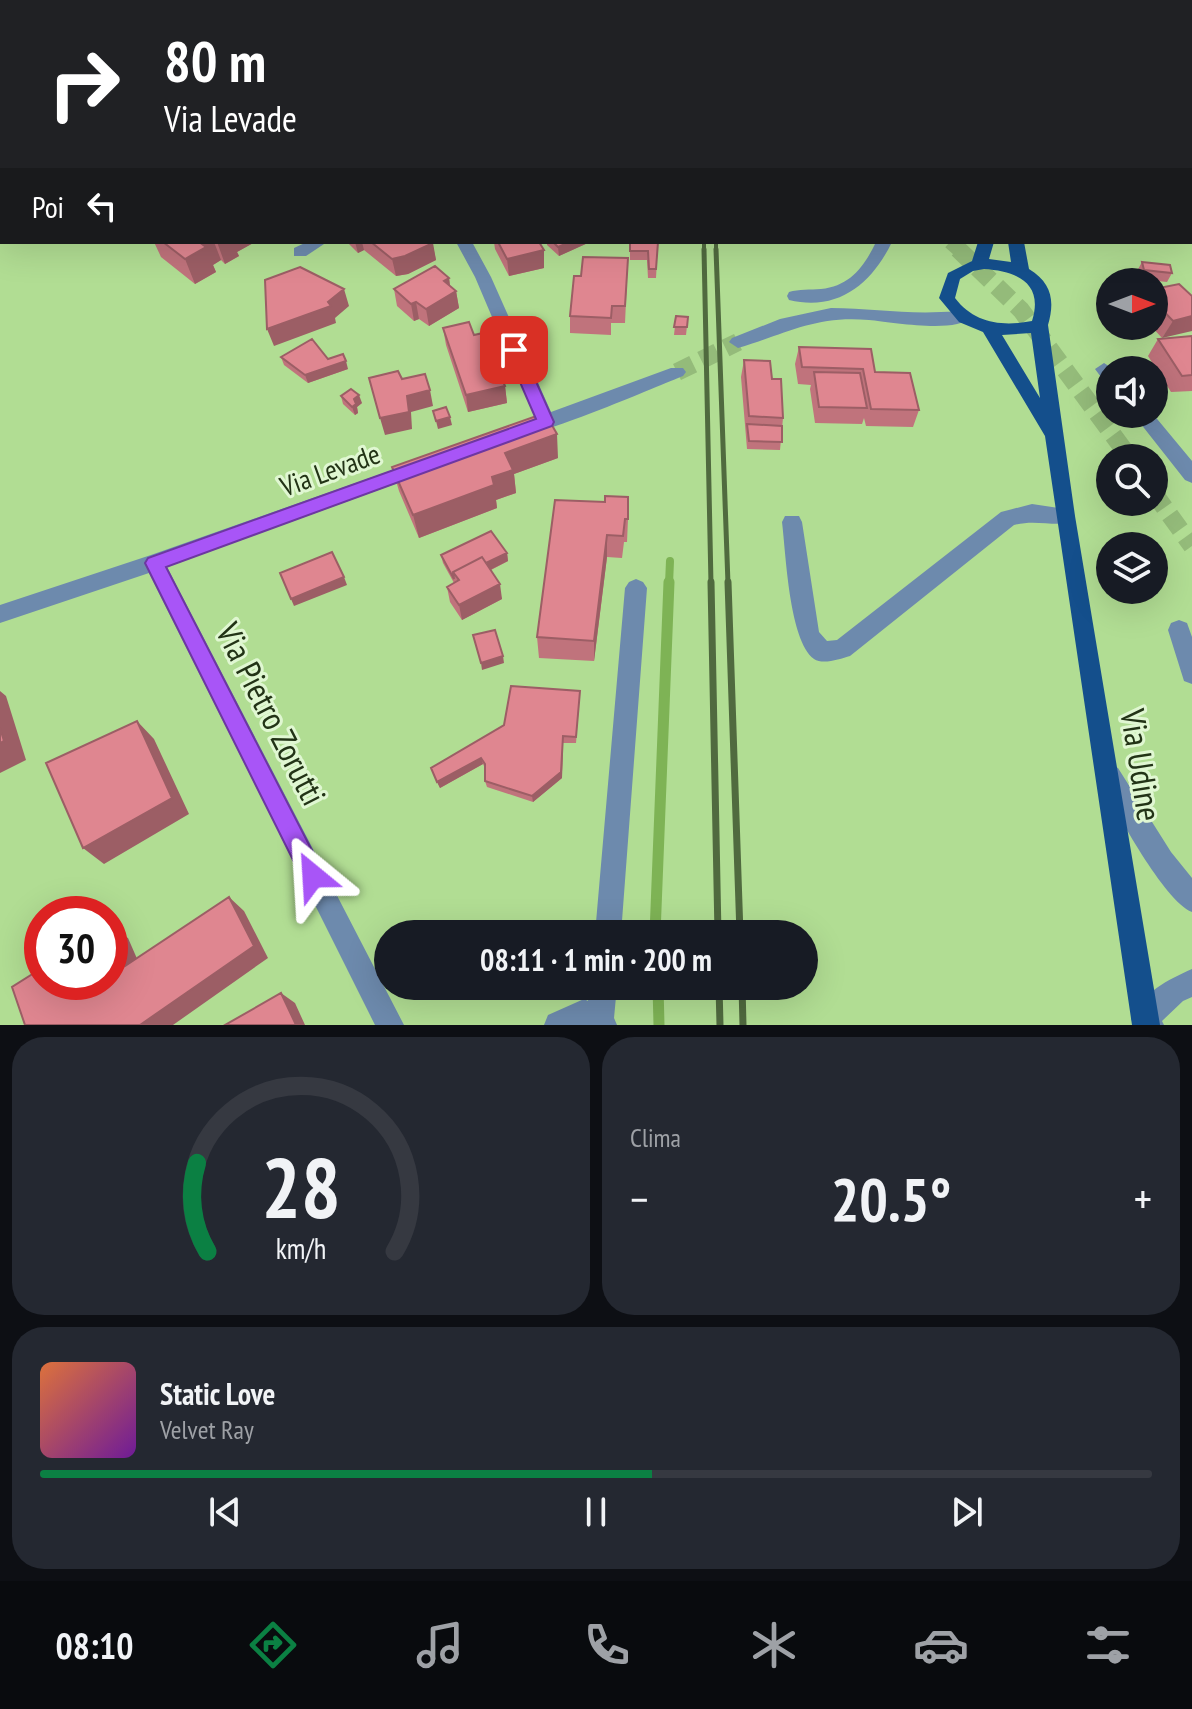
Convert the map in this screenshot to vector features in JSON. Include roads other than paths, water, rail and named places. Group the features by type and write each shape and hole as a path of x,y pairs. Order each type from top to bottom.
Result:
{"main road":[{"path":"979,264 985,244"},
{"path":"1016,244 1021,271"},
{"path":"979,264 1021,271 1038,282 1047,298 1046,312 1039,325 1017,331 990,329 963,317 947,298 953,277 963,268 979,264"},
{"name":"Via Udine","path":"1039,325 1065,516 1147,1023"},
{"path":"990,329 1057,442"}],"street":[{"path":"300,252 315,244"},
{"path":"465,244 483,277 546,422"},
{"path":"795,296 832,296 859,280 875,264 883,244"},
{"path":"903,320 947,298"},
{"path":"738,342 778,326 819,315 869,314 903,320 963,317"},
{"path":"502,438 677,372"},
{"path":"1153,428 1192,475"},
{"name":"Via Levade","path":"0,614 154,563 444,459"},
{"path":"792,522 809,636 822,652 842,649 1008,518 1032,512 1065,516"},
{"name":"Via Pietro Zorutti","path":"154,563 390,1025"},
{"path":"609,920 636,588"},
{"path":"1179,630 1192,674"},
{"path":"1105,769 1162,861 1192,899"},
{"path":"1147,1023 1173,991 1192,983"},
{"path":"558,1025 584,1013 602,1023 603,1000"}],"waterway":[{"path":"669,584 670,561"},
{"path":"656,920 669,582"},
{"path":"658,1000 659,1025"}],"tunnel":[{"path":"952,244 960,251"},
{"path":"958,249 1021,310 1120,444"},
{"path":"677,372 738,342"},
{"path":"1168,513 1192,546"}],"railway":[{"path":"704,244 704,249"},
{"path":"716,244 716,249"},
{"path":"704,249 711,584"},
{"path":"716,249 728,584"},
{"path":"711,582 718,920"},
{"path":"728,582 740,920"},
{"path":"719,1000 720,1025"},
{"path":"742,1000 743,1025"}]}
